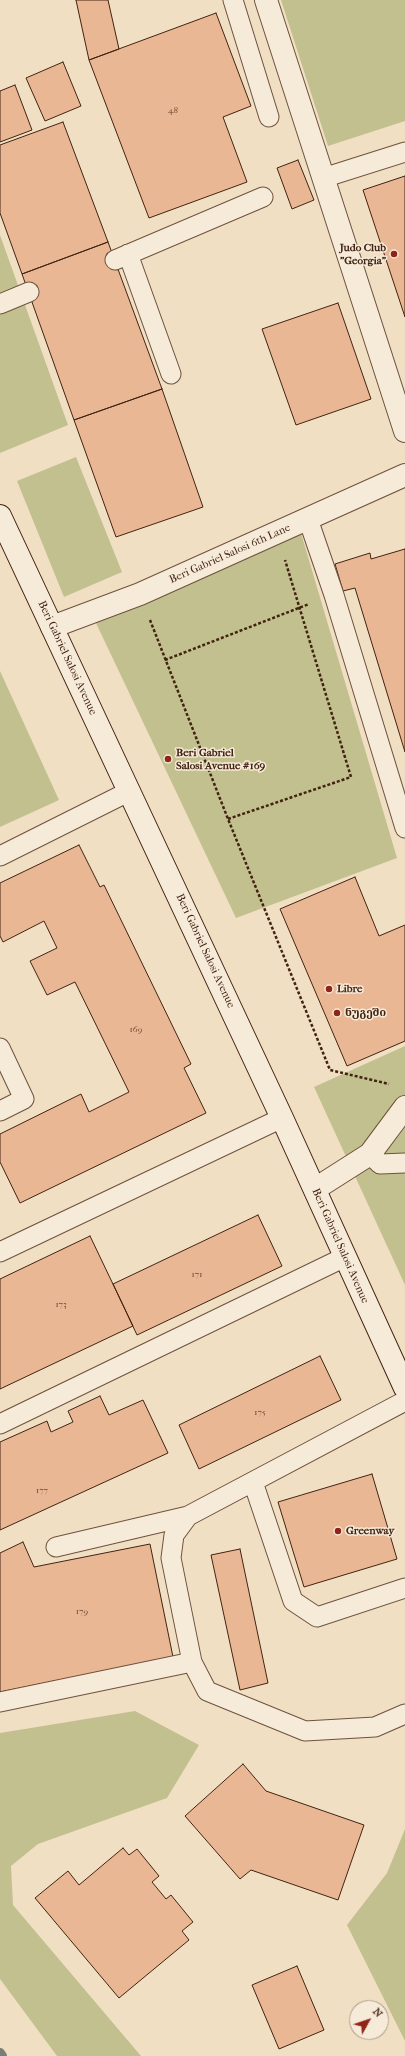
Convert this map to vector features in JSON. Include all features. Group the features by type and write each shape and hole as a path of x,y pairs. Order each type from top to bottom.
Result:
{"street":[{"path":"266,0 405,432"},
{"name":"Beri Gabriel Salosi 6th Lane","path":"52,627 140,594 405,475"},
{"name":"Beri Gabriel Salosi Avenue","path":"0,516 282,1118 405,1388"},
{"path":"315,1190 370,1154 405,1107"}],"lane":[{"path":"233,0 269,117"},
{"path":"324,178 405,152"},
{"path":"171,374 122,257 263,197"},
{"path":"0,304 29,292"},
{"path":"308,519 334,595 405,828"},
{"path":"0,856 130,791"},
{"path":"0,1048 24,1100 0,1111"},
{"path":"0,1252 282,1118"},
{"path":"370,1154 380,1164 405,1163"},
{"path":"0,1424 345,1257"},
{"path":"56,1547 188,1516 405,1401"},
{"path":"253,1482 292,1601 317,1617 405,1588"},
{"path":"188,1516 174,1534 171,1558 192,1662 207,1691 306,1731 375,1727 405,1714"},
{"path":"0,1702 192,1662"}],"path":[{"path":"228,819 351,777 276,533"},
{"path":"140,594 228,819 330,1070 390,1084"},
{"path":"165,660 334,595"}],"shaded area":[{"path":"281,0 405,0 405,121 328,146"},
{"path":"0,235 68,425 0,453"},
{"path":"76,457 122,572 64,597 17,481"},
{"path":"301,533 397,858 236,918 95,621"},
{"path":"0,671 59,800 0,827"},
{"path":"405,1046 405,1285 314,1087"},
{"path":"135,1711 199,1745 167,1798 38,1844 11,1866 13,1905 141,2056 57,2056 0,1979 0,1733"},
{"path":"405,1829 405,2041 389,2009 389,2000 384,2000 347,1925 387,1873"}],"building":[{"path":"76,0 108,0 119,49 89,60"},
{"path":"216,13 251,106 223,117 247,182 149,218 89,60"},
{"path":"63,62 81,106 45,121 26,78"},
{"path":"15,85 32,130 0,142 0,91"},
{"path":"63,122 108,242 22,274 0,213 0,145"},
{"path":"298,160 314,200 292,209 277,168"},
{"name":"Judo Club \"Georgia\"","path":"405,176 405,317 363,190"},
{"path":"108,242 162,389 74,420 22,274"},
{"path":"338,303 371,399 296,425 262,329"},
{"path":"162,389 203,507 116,537 74,420"},
{"path":"405,549 405,752 355,588 343,591 335,564 370,553 371,559"},
{"path":"79,845 100,887 104,885 191,1064 184,1068 206,1113 20,1203 0,1162 0,1134 81,1094 89,1112 129,1092 75,982 47,995 30,961 57,948 44,921 3,942 0,936 0,883"},
{"path":"355,877 379,936 405,925 405,1041 347,1066 280,909"},
{"path":"258,1215 282,1266 137,1335 113,1284"},
{"path":"90,1236 133,1326 0,1389 0,1279"},
{"path":"320,1356 341,1400 199,1469 179,1425"},
{"path":"100,1396 109,1415 143,1400 168,1453 0,1530 0,1442 47,1421 51,1432 73,1422 68,1411"},
{"name":"Greenway","path":"372,1474 397,1559 304,1587 278,1502"},
{"path":"23,1542 34,1567 150,1544 173,1657 0,1692 0,1553"},
{"path":"240,1549 268,1683 240,1690 211,1555"},
{"path":"243,1764 266,1791 364,1825 338,1900 251,1870 240,1879 185,1816"},
{"path":"123,1848 129,1855 137,1849 159,1876 152,1882 166,1899 171,1895 193,1922 182,1931 189,1940 119,1998 35,1898 68,1871 79,1885"},
{"path":"297,1966 324,2030 279,2049 252,1985"}],"place":[{"name":"Judo Club \"Georgia\"","path":"394,254"},
{"name":"Beri Gabriel Salosi Avenue #169","path":"168,759"},
{"name":"Libre","path":"329,989"},
{"name":"ნუგეში","path":"337,1013"},
{"name":"Greenway","path":"338,1531"}]}
